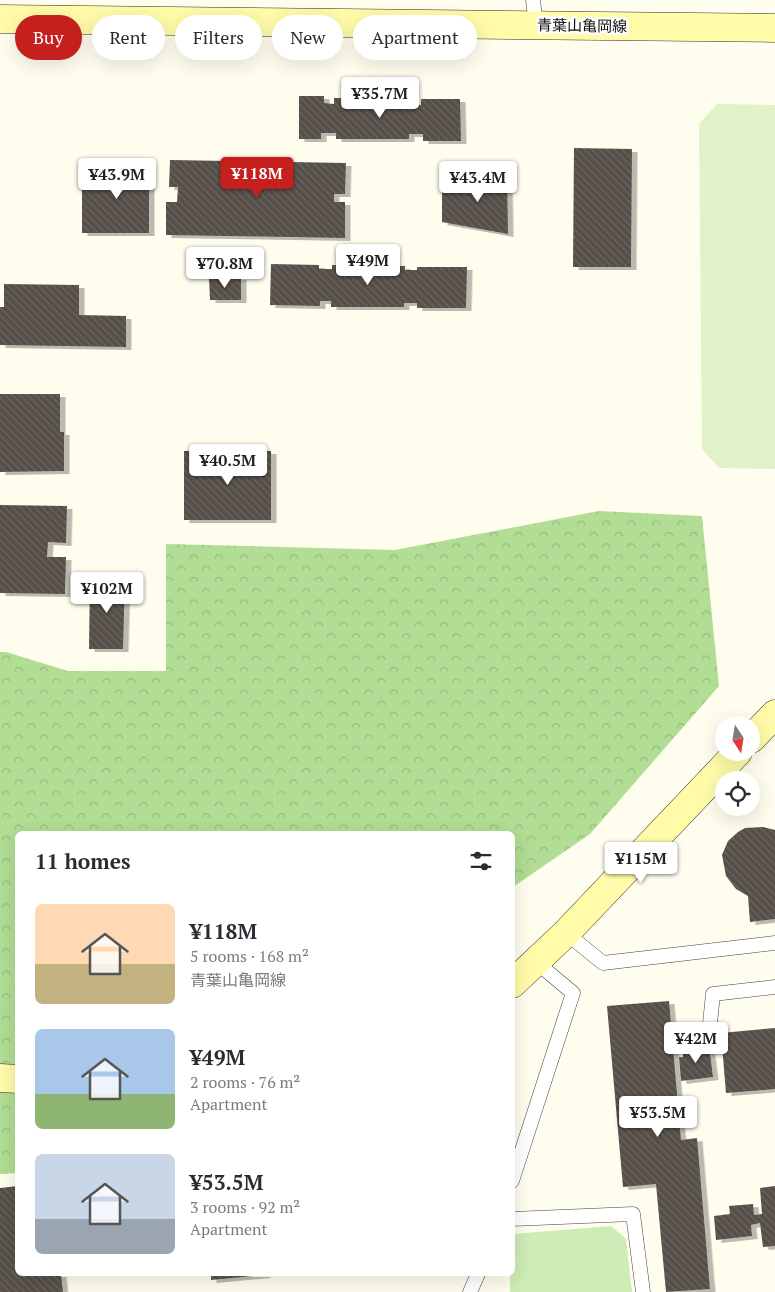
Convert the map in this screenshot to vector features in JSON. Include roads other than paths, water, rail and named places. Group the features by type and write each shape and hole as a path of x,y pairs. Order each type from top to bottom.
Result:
{"street":[{"name":"青葉山亀岡線","path":"0,19 227,23 535,12 775,28"},
{"path":"760,730 775,714"},
{"path":"515,981 566,933 729,761"},
{"path":"0,1078 15,1079"}],"lane":[{"path":"566,933 604,963 775,943"},
{"path":"515,1173 573,993 536,962"},
{"path":"710,1023 713,994 775,987"},
{"path":"515,1219 633,1214 643,1292"},
{"path":"470,1292 477,1276"}]}
